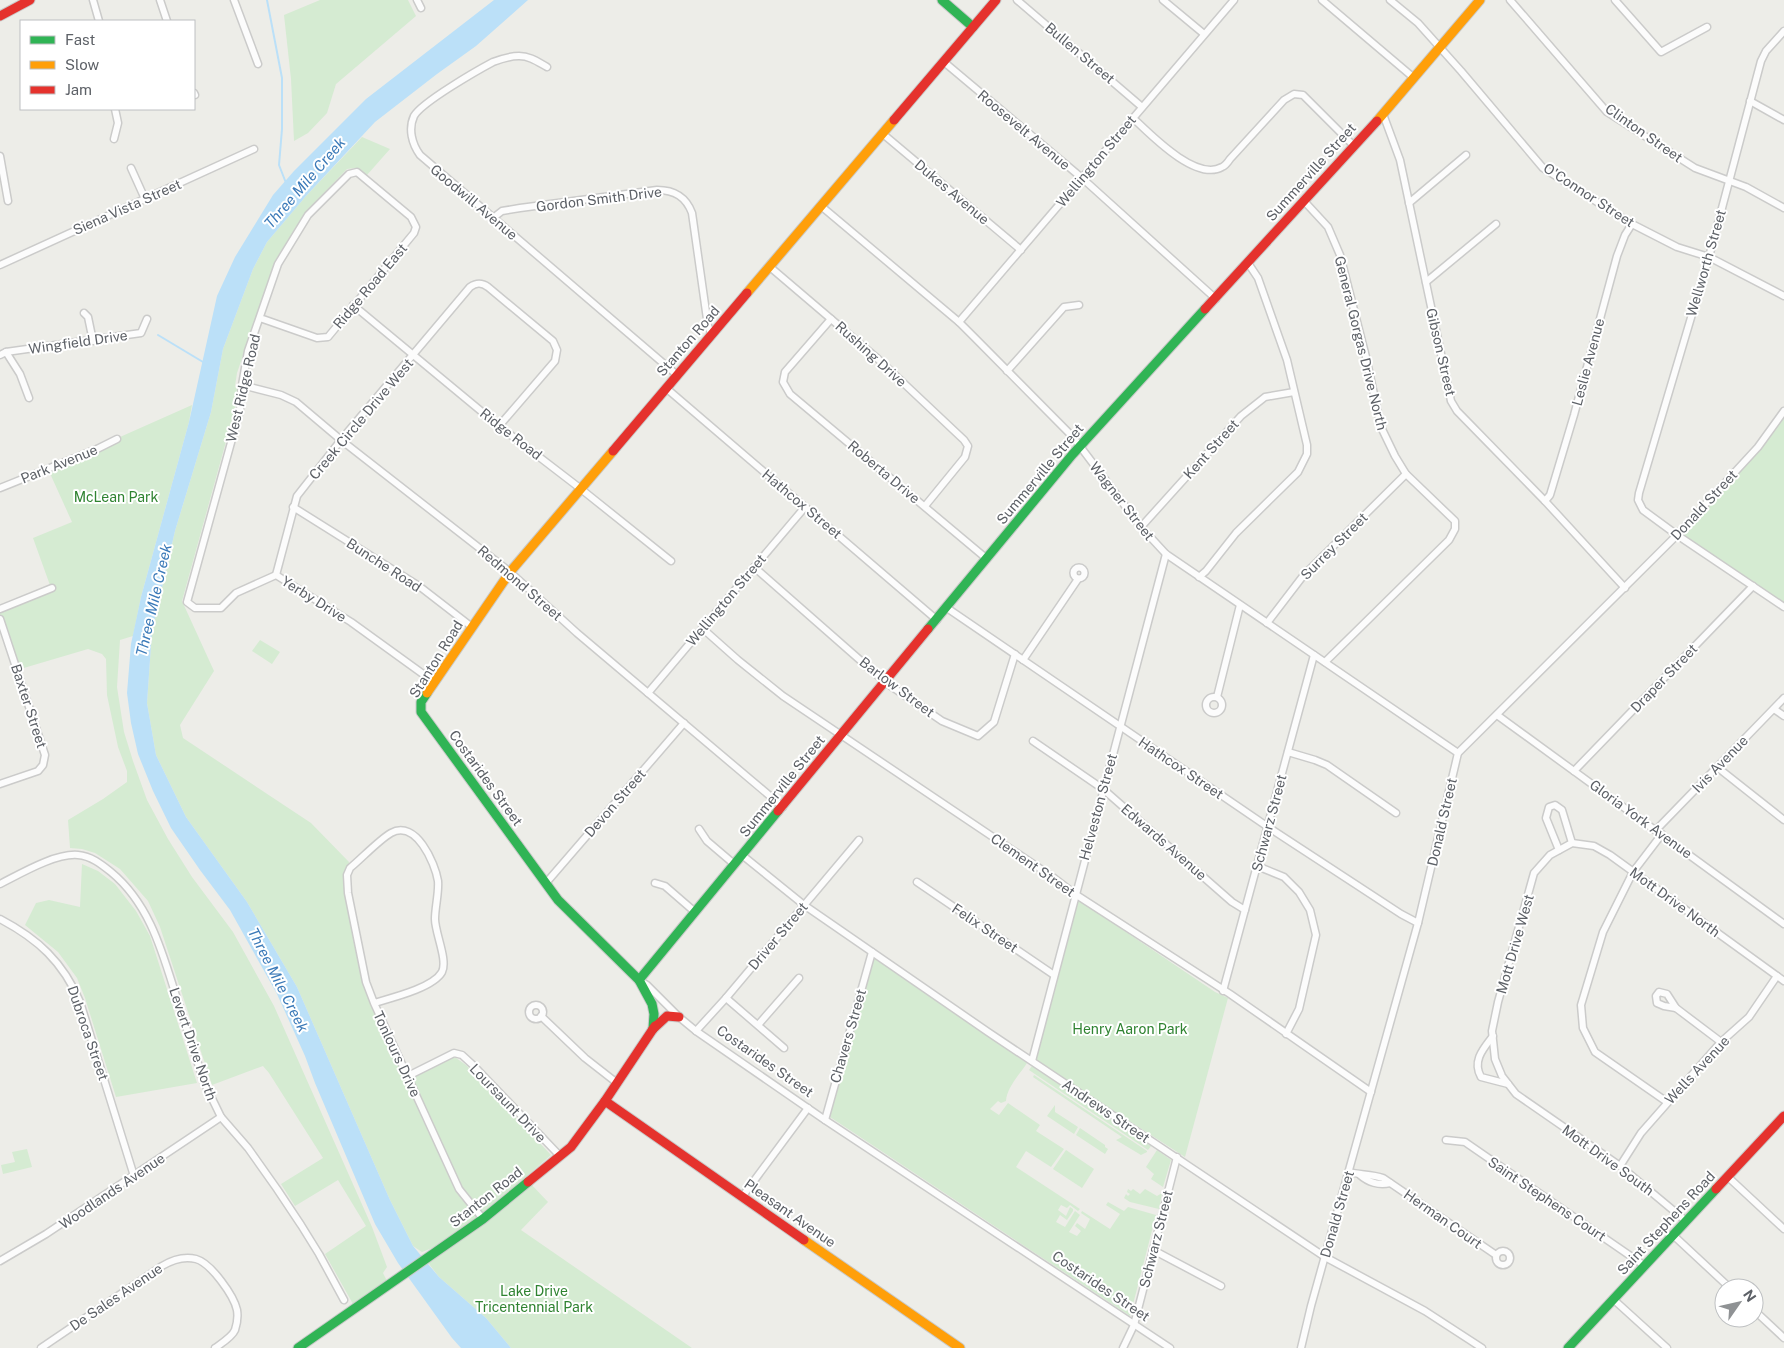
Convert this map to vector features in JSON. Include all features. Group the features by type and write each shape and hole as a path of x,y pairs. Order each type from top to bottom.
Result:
{"street":[{"path":"0,16 30,0"},
{"path":"93,0 99,20"},
{"path":"160,0 168,20"},
{"path":"234,0 258,64"},
{"path":"417,0 421,8"},
{"path":"942,0 973,28"},
{"name":"Stanton Road","path":"421,712 420,706 434,682 510,572 996,0"},
{"name":"Bullen Street","path":"1017,0 1142,107"},
{"path":"1163,0 1204,34"},
{"name":"Wellington Street","path":"959,322 1234,0"},
{"path":"1322,0 1414,78"},
{"name":"O'Connor Street","path":"1390,0 1418,23 1440,47 1543,168 1632,224 1677,247 1709,257 1784,296"},
{"name":"Summerville Street","path":"639,980 1080,447 1354,146 1480,0"},
{"name":"Clinton Street","path":"1510,0 1607,112 1695,168 1746,187 1784,208"},
{"path":"1615,0 1660,52 1707,27"},
{"name":"Wellworth Street","path":"1676,535 1643,510 1638,500 1639,493 1709,257 1761,61 1766,50 1784,31"},
{"name":"Goodwill Avenue","path":"547,67 530,57 518,56 495,62 431,100 418,111 413,118 412,139 420,156 677,375"},
{"name":"Roosevelt Avenue","path":"944,62 1082,178 1216,299"},
{"path":"1133,118 1164,146 1190,165 1210,170 1221,168 1284,100 1294,94 1303,95 1354,146"},
{"path":"1750,101 1784,120"},
{"path":"114,139 118,123 115,110"},
{"name":"Gibson Street","path":"1382,114 1400,160 1451,401 1457,411 1545,501 1625,588"},
{"name":"Dukes Avenue","path":"883,134 1021,250"},
{"name":"Siena Vista Street","path":"0,265 254,149"},
{"path":"1409,204 1466,155"},
{"path":"0,156 8,201"},
{"path":"131,168 145,199"},
{"name":"Ridge Road East","path":"260,318 317,338 328,337 414,233 416,227 411,217 357,172"},
{"name":"West Ridge Road","path":"187,602 240,410 248,351 278,264 308,215 349,174 357,172"},
{"name":"Gordon Smith Drive","path":"493,218 502,211 657,190 668,190 678,194 684,199 692,213 708,326 712,335"},
{"name":"General Gorgas Drive North","path":"1304,201 1328,227 1340,255 1366,357 1380,426 1406,474 1455,521 1455,529 1449,540 1325,662"},
{"name":"Wagner Street","path":"821,206 959,322 1007,370 1073,437 1141,527 1166,554 1458,753"},
{"path":"1426,282 1496,224"},
{"name":"Leslie Avenue","path":"1545,501 1550,495 1574,415 1616,256 1632,224"},
{"path":"1199,577 1206,571 1236,532 1298,472 1306,454 1307,445 1287,360 1258,278 1248,263"},
{"name":"Rushing Drive","path":"770,267 878,359 964,440 968,446 966,457 925,506"},
{"name":"Creek Circle Drive West","path":"276,576 297,496 341,440 470,287 480,283 488,286 553,341 557,350 554,361 500,426"},
{"name":"Ridge Road","path":"353,305 670,562"},
{"path":"1007,370 1064,307 1079,305"},
{"path":"84,313 88,317 93,341"},
{"name":"Wingfield Drive","path":"3,354 141,333 147,319"},
{"name":"Roberta Drive","path":"831,319 784,372 783,382 790,394 987,559"},
{"path":"3,354 20,374 29,398"},
{"name":"Redmond Street","path":"242,385 281,395 296,402 341,440 510,572 577,633 783,807"},
{"name":"Hathcox Street","path":"666,388 937,620"},
{"name":"Kent Street","path":"1141,527 1241,416 1265,397 1294,392"},
{"name":"Donald Street","path":"1301,1348 1418,923 1458,753 1676,535 1758,447 1784,411"},
{"name":"Park Avenue","path":"0,488 97,449 117,438"},
{"name":"Surrey Street","path":"1267,623 1302,576 1406,474"},
{"name":"Bunche Road","path":"293,507 420,586 472,627"},
{"name":"Wellington Street","path":"648,692 805,507"},
{"path":"1676,535 1784,608"},
{"name":"Helveston Street","path":"1032,1061 1166,554"},
{"name":"Barlow Street","path":"754,567 885,682 942,721 978,736 994,722 1014,654"},
{"name":"Yerby Drive","path":"187,602 195,608 221,608 236,593 276,576 351,622 434,682"},
{"path":"1023,660 1078,579"},
{"name":"Draper Street","path":"1574,771 1753,586"},
{"path":"0,609 52,588"},
{"path":"1217,697 1240,605"},
{"name":"Hathcox Street","path":"947,608 1268,826 1418,923"},
{"name":"Baxter Street","path":"0,619 45,755 43,765 38,771 0,784"},
{"name":"Clement Street","path":"702,628 776,690 1075,894 1223,991 1371,1092"},
{"name":"Schwarz Street","path":"1223,991 1314,655"},
{"name":"Ivis Avenue","path":"1667,1102 1595,1052 1583,1028 1581,1005 1603,932 1633,872 1659,832 1784,698"},
{"path":"1774,708 1784,716"},
{"name":"Costarides Street","path":"421,712 558,900 679,1017 825,1120 1170,1348"},
{"name":"Gloria York Avenue","path":"1497,715 1784,924"},
{"name":"Devon Street","path":"546,883 684,723"},
{"name":"Edwards Avenue","path":"1034,741 1103,789 1232,902 1245,910"},
{"path":"1288,752 1327,765 1396,813"},
{"path":"1717,768 1784,820"},
{"path":"1556,805 1562,810 1572,843 1559,850 1546,818 1550,806 1556,805"},
{"path":"699,829 708,841 734,864"},
{"name":"Tonlours Drive","path":"374,1003 404,994 434,980 442,973 444,966 435,921 438,883 434,864 427,850 414,836 402,830 392,833 350,868 347,875 348,893 364,974 374,1003 459,1189 483,1219"},
{"name":"Driver Street","path":"696,1030 726,998 859,840"},
{"name":"Mott Drive North","path":"1572,843 1594,846 1610,855 1784,981"},
{"name":"Mott Drive West","path":"1552,1119 1516,1094 1502,1076 1495,1059 1492,1031 1498,1002 1534,873 1550,855 1559,850"},
{"name":"Levert Drive North","path":"0,884 62,857 78,855 99,862 130,890 154,928 204,1082 221,1117 248,1148 277,1189 319,1254 344,1300"},
{"name":"Andrews Street","path":"742,855 804,904 1032,1061 1325,1256 1425,1310 1482,1348"},
{"path":"1257,866 1284,877 1299,892 1310,910 1316,934 1299,1009 1286,1034"},
{"path":"654,882 665,886 695,912"},
{"name":"Felix Street","path":"917,882 1054,975"},
{"name":"Dubroca Street","path":"0,918 44,948 72,982 80,1002 134,1176"},
{"name":"Chavers Street","path":"825,1120 872,952"},
{"name":"Wells Avenue","path":"1620,1166 1641,1133 1667,1102 1721,1042 1750,1017 1777,976"},
{"path":"758,1025 799,978"},
{"path":"639,980 652,1004 654,1014 653,1030"},
{"name":"Stanton Road","path":"650,988 657,1001 658,1008 658,1018 653,1030"},
{"path":"726,998 784,1048"},
{"path":"1676,1008 1721,1042"},
{"path":"541,1016 585,1058 617,1083"},
{"name":"Stanton Road","path":"298,1348 483,1219 571,1147 653,1030 667,1016 679,1017"},
{"path":"1493,1036 1478,1058 1477,1071 1481,1077 1508,1084"},
{"name":"Loursaunt Drive","path":"408,1076 454,1052 462,1055 560,1156"},
{"name":"Pleasant Avenue","path":"605,1100 960,1348"},
{"path":"742,1196 808,1108"},
{"name":"Saint Stephens Road","path":"1568,1348 1784,1116"},
{"name":"Woodlands Avenue","path":"0,1261 46,1234 221,1117"},
{"name":"Mott Drive South","path":"1552,1119 1620,1166 1686,1221"},
{"name":"Saint Stephens Court","path":"1446,1140 1465,1142 1644,1266"},
{"name":"Schwarz Street","path":"1123,1348 1134,1325 1177,1157"},
{"name":"Herman Court","path":"1349,1172 1368,1173 1384,1178 1496,1255"},
{"path":"1728,1176 1784,1229"},
{"path":"1673,1235 1719,1278"},
{"path":"1153,1250 1221,1286"},
{"name":"De Sales Avenue","path":"41,1348 170,1261 196,1259 209,1267 230,1294 236,1309 235,1331 215,1348"},
{"path":"1613,1299 1667,1348"},
{"path":"1764,1319 1784,1338"}],"green space":[{"path":"320,0 408,0 416,16 336,84 327,113 308,133 294,141 291,79 284,15"},
{"path":"362,137 390,149 367,175 355,168 347,169 305,213 275,261 237,373 235,386 239,392 238,398 182,601 214,671 180,725 183,738 311,823 349,862 344,891 365,987 369,1001 405,1080 452,1058 456,1058 466,1065 551,1155 458,1232 437,1246 422,1252 413,1246 390,1200 297,987 247,902 186,817 156,755 147,703 152,631 175,531 211,412 223,349 253,269 267,242 306,196"},
{"name":"McLean Park","path":"192,405 141,597 133,636 120,640 117,687 124,732 147,800 168,839 192,877 233,932 274,1006 372,1227 387,1267 383,1273 387,1281 353,1304 325,1254 366,1226 338,1180 295,1206 281,1184 323,1158 263,1066 212,1085 160,927 148,901 120,869 95,853 70,848 68,820 127,782 127,771 118,747 107,695 106,659 102,654 88,649 17,670 0,619 0,609 51,588 33,538 72,522 48,469"},
{"path":"1784,414 1784,607 1679,535"},
{"path":"260,640 280,652 272,664 252,651"},
{"path":"82,864 98,871 115,884 136,911 150,936 197,1083 116,1097 77,978 58,952 25,925 36,903 49,900 80,907"},
{"name":"Henry Aaron Park","path":"1077,899 1215,992 1228,998 1185,1157 1035,1060"},
{"path":"873,959 876,959 1027,1063 1011,1086 1006,1101 1001,1103 998,1101 990,1109 999,1115 1008,1103 1040,1125 1036,1131 1064,1149 1051,1167 1026,1151 1016,1167 1080,1209 1078,1211 1070,1205 1067,1208 1061,1205 1058,1210 1066,1216 1070,1207 1073,1211 1067,1220 1060,1215 1056,1222 1065,1227 1075,1211 1080,1215 1069,1232 1077,1236 1081,1231 1075,1226 1077,1223 1085,1229 1090,1219 1081,1213 1082,1211 1110,1229 1120,1214 1106,1205 1108,1202 1124,1211 1128,1207 1156,1215 1130,1316 830,1117"},
{"path":"1032,1066 1151,1146 1148,1150 1029,1070"},
{"path":"1034,1075 1147,1152 1141,1155 1116,1140 1122,1137 1033,1077"},
{"path":"1055,1105 1055,1112 1078,1127 1074,1134 1047,1116"},
{"path":"1080,1128 1105,1145 1108,1149 1105,1154 1076,1135"},
{"path":"27,1149 32,1167 3,1174 1,1165 15,1162 12,1152"},
{"path":"1066,1150 1094,1169 1082,1188 1053,1169"},
{"path":"1157,1150 1171,1160 1163,1187 1151,1179 1154,1174 1146,1167"},
{"name":"Lake Drive Tricentennial Park","path":"529,1182 548,1202 521,1230 692,1348 511,1348 486,1318 439,1277 426,1260"},
{"path":"1128,1189 1131,1191 1133,1189 1140,1194 1145,1189 1157,1196 1162,1193 1159,1209 1130,1202 1124,1198 1126,1194 1128,1196 1130,1194 1127,1192"}],"water":[{"name":"Three Mile Creek","path":"494,0 528,0 476,46 375,122 306,196 267,242 253,269 223,349 211,412 175,531 152,631 147,703 156,755 186,817 247,902 297,987 390,1200 413,1246 439,1277 486,1318 511,1348 461,1348 398,1263 375,1224 277,994 230,910 171,828 138,754 127,693 131,644 141,597 189,422 217,296 235,257 273,195 294,171 366,99"}],"waterway":[{"name":"Three Mile Creek","path":"267,0 282,78 282,129 279,165 286,183"},
{"path":"158,335 203,362"}],"traffic: fast":[{"path":"942,0 973,27"},
{"path":"928,629 1072,455 1205,309"},
{"path":"427,693 421,702 421,712 558,900 639,980 652,1004 654,1014 653,1029"},
{"path":"639,980 778,811"},
{"path":"298,1348 483,1219 528,1182"},
{"path":"1568,1348 1716,1189"}],"traffic: slow":[{"path":"1377,121 1480,0"},
{"path":"747,293 894,120"},
{"path":"427,693 510,572 613,451"},
{"path":"804,1240 960,1348"}],"traffic: jam":[{"path":"0,16 30,0"},
{"path":"894,120 996,0"},
{"path":"1205,309 1377,121"},
{"path":"613,451 747,293"},
{"path":"778,811 928,629"},
{"path":"653,1029 667,1016 679,1017"},
{"path":"528,1182 571,1147 605,1101 655,1026"},
{"path":"605,1101 804,1240"},
{"path":"1716,1189 1784,1116"}]}
